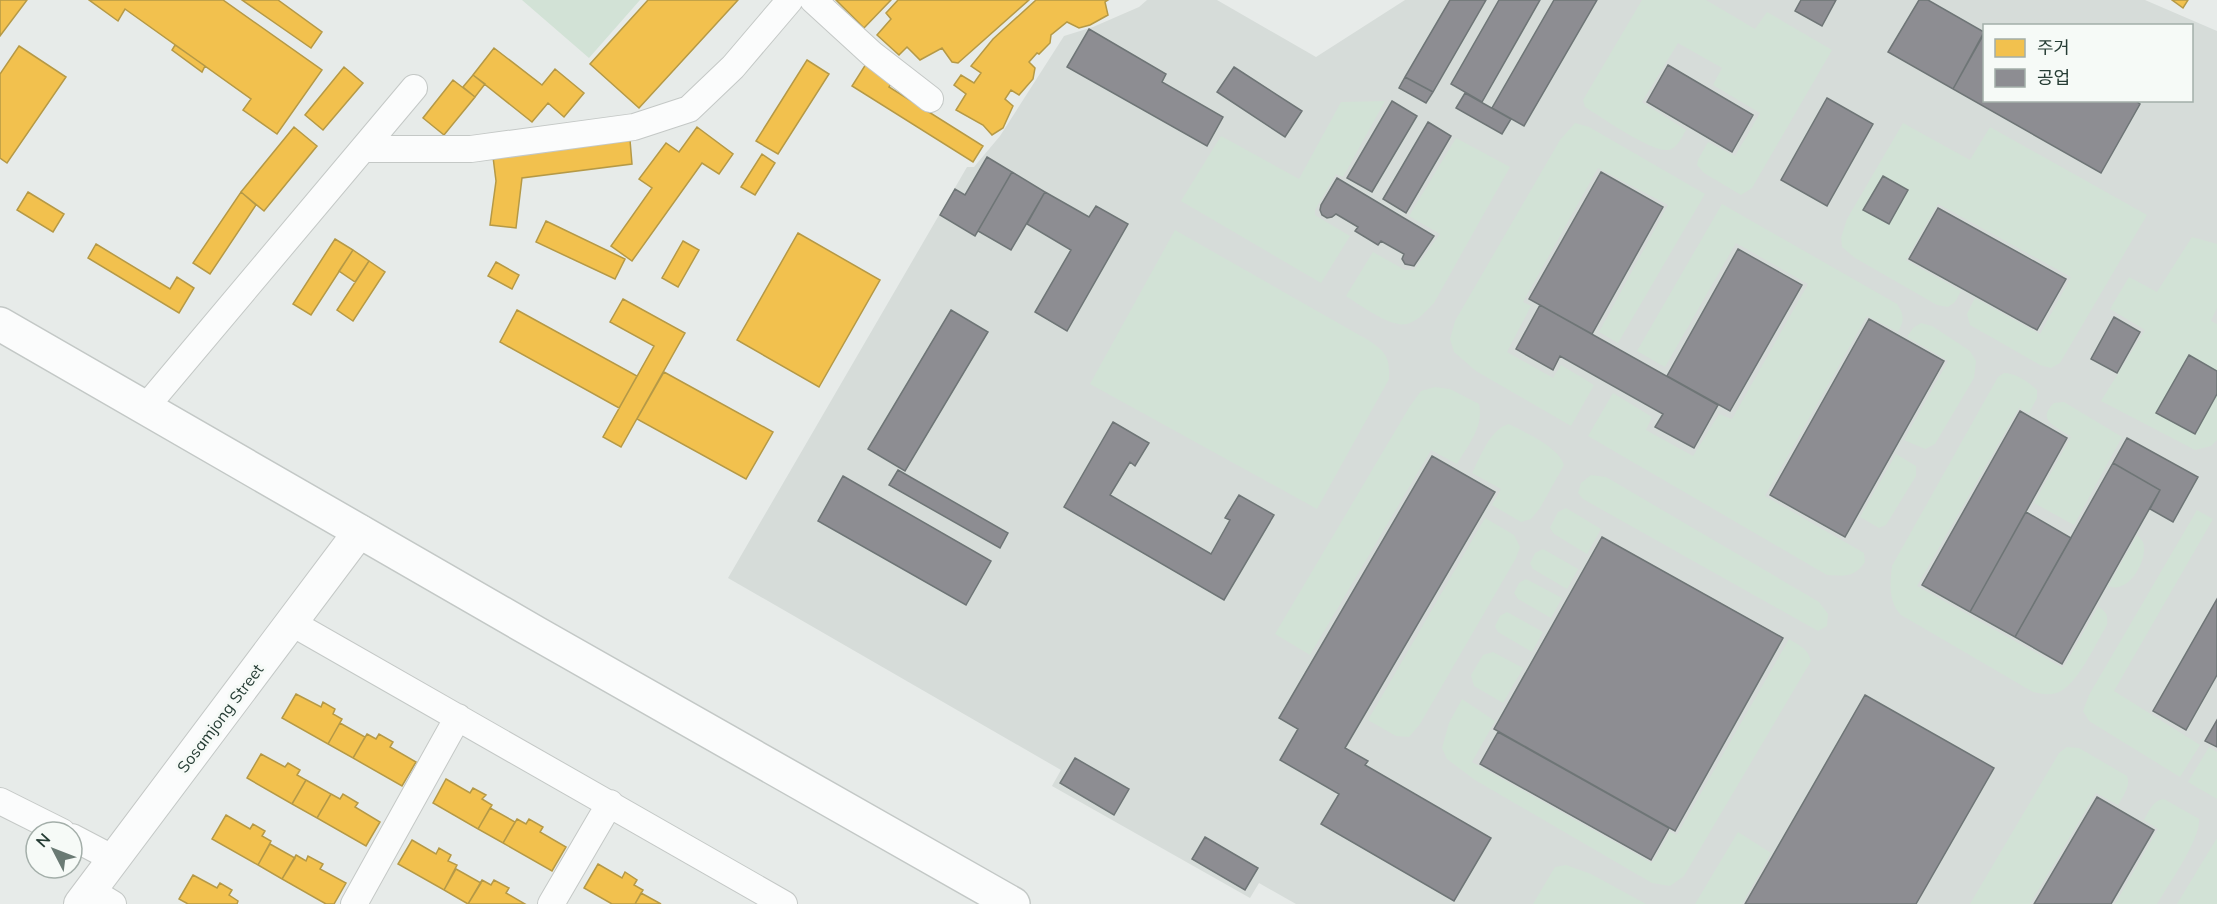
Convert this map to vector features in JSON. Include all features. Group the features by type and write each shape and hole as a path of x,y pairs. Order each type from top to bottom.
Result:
{"main road":[{"path":"0,324 536,633 1013,904"}],"street":[{"path":"363,149 471,149 634,127 689,109 733,67 790,0"},
{"path":"813,0 872,54 930,99"},
{"path":"146,408 414,88"},
{"name":"Sosamjong Street","path":"94,899 114,859 360,531"},
{"path":"292,623 610,803 753,896 784,904"},
{"path":"354,904 458,717"},
{"path":"0,801 38,820"},
{"path":"551,904 610,803"},
{"path":"84,843 114,859"}],"shaded area":[{"path":"1147,0 1217,0 1316,57 1405,0 2145,0 2217,31 2217,904 1296,904 1259,883 1250,898 1052,786 1061,770 728,578 967,167 974,167 1000,136 1064,36 1093,27 1139,7"}],"green space":[{"path":"522,0 640,0 589,58"},
{"path":"1642,0 1706,0 1755,29 1767,12 1832,50 1752,188 1741,195 1704,173 1697,165 1698,160 1708,142 1735,156 1760,113 1713,85 1722,68 1678,43 1642,102 1686,130 1674,147 1668,150 1650,146 1585,107 1583,100"},
{"path":"1385,101 1343,177 1336,174 1315,210 1315,215 1350,236 1321,283 1181,201 1221,136 1299,179 1341,102"},
{"path":"1575,123 1589,127 1705,194 1618,343 1599,332 1668,205 1598,168 1523,302 1531,306 1507,352 1553,378 1561,365 1594,385 1571,426 1476,371 1454,352 1450,339 1455,321 1560,140"},
{"path":"1903,123 1970,160 1990,127 2147,215 2060,363 2051,368 2040,365 1970,325 1967,314 1975,298 2040,334 2071,277 1938,204 1906,260 1961,291 1955,302 1948,307 1937,305 1855,258 1842,247 1841,238 1847,219"},
{"path":"1456,138 1510,167 1434,303 1411,323 1393,323 1346,296 1373,252 1405,270 1414,270 1440,234 1409,216"},
{"path":"1722,204 1897,304 1902,315 1903,321 1898,332 1867,316 1765,496 1864,553 1865,562 1853,573 1844,576 1827,575 1588,436 1613,393 1652,417 1646,430 1693,456 1719,414 1732,419 1808,284 1736,243 1665,367 1637,351"},
{"path":"1175,230 1368,340 1386,356 1389,365 1389,379 1317,509 1090,384"},
{"path":"2192,237 2217,244 2217,308 2211,321 2217,324 2217,440 2211,446 2195,450 2101,401 2145,330 2110,309 2129,277 2157,292"},
{"path":"1921,323 1932,326 1970,351 1976,361 1974,378 1935,444 1925,449 1904,440 1948,361 1907,337 1913,328"},
{"path":"2004,373 2017,376 2030,384 2037,390 2037,398 2029,413 2019,408 1917,586 2063,668 2098,607 2105,612 2107,625 2087,661 2068,686 2054,694 2033,692 1901,615 1894,604 1891,592 1892,566 1998,377"},
{"path":"1435,387 1450,389 1479,404 1479,420 1474,436 1457,464 1431,450 1310,655 1275,634 1410,406 1421,391"},
{"path":"2064,402 2122,437 2074,525 2034,503 2071,437 2055,427 2047,415 2054,403"},
{"path":"1509,424 1549,446 1561,458 1564,465 1540,508 1531,519 1521,522 1492,505 1501,489 1472,473 1491,437 1496,431"},
{"path":"1896,454 1916,466 1916,476 1886,525 1879,528 1860,517"},
{"path":"1591,475 1606,477 1819,602 1828,614 1827,626 1818,631 1583,499 1578,493 1581,483"},
{"path":"1566,508 1601,529 1587,554 1554,534 1550,528 1558,512"},
{"path":"2197,510 2213,519 2114,691 2200,745 2180,777 2089,721 2083,711 2089,695"},
{"path":"1485,518 1514,535 1520,547 1516,558 1420,724 1409,737 1396,736 1368,720"},
{"path":"2137,535 2143,542 2142,562 2124,585 2108,586"},
{"path":"1543,549 1578,569 1567,589 1533,569 1530,563 1535,553"},
{"path":"1526,579 1562,598 1551,618 1518,599 1514,593 1519,583"},
{"path":"1507,612 1543,632 1532,652 1498,632 1495,626 1500,616"},
{"path":"1789,639 1805,650 1811,661 1684,876 1670,886 1652,883 1475,780 1447,759 1442,748 1449,723 1462,699 1495,721 1472,762 1652,863 1670,832 1677,835"},
{"path":"1493,652 1523,668 1503,703 1474,686 1471,675 1483,655"},
{"path":"2067,747 2079,748 2127,776 2127,787 2118,805 2096,793 2030,904 1970,904 2059,753"},
{"path":"2209,747 2217,752 2217,799 2188,782"},
{"path":"2164,799 2199,819 2195,838 2157,904 2115,904 2158,829 2144,820 2154,804"},
{"path":"1738,832 1771,853 1742,904 1695,904"},
{"path":"2217,838 2217,904 2177,904"},
{"path":"1566,865 1591,874 1646,904 1533,904 1555,867"}],"building: 주거":[{"path":"0,0 27,0 0,36"},
{"path":"89,0 223,0 322,70 277,134 243,110 251,99 125,9 118,21"},
{"path":"242,0 278,0 322,32 311,48"},
{"path":"648,0 738,0 639,108 590,64"},
{"path":"836,0 891,0 864,28"},
{"path":"898,0 1029,0 958,63 952,62 942,48 920,60 907,47 899,55 877,35 891,19 886,13"},
{"path":"1036,0 1108,0 1105,2 1108,15 1079,28 1067,22 1051,35 1050,43 1029,62 1035,68 1033,79 1019,95 1011,90 1005,99 1013,106 1003,128 992,135 983,125 956,110 966,94 954,85 961,75 974,83 981,73 971,66 993,39"},
{"path":"2172,0 2188,0 2183,8"},
{"path":"175,45 205,66 202,72 172,50"},
{"path":"19,46 66,77 7,163 0,158 0,74"},
{"path":"494,48 542,85 555,69 584,93 564,117 548,103 532,122 473,75"},
{"path":"807,60 829,74 778,154 756,141"},
{"path":"866,64 893,81 889,87 983,146 973,162 852,86"},
{"path":"344,67 363,83 323,130 305,115"},
{"path":"473,75 485,84 475,97 463,87"},
{"path":"453,80 475,97 444,135 423,118"},
{"path":"294,127 317,146 264,211 241,192"},
{"path":"697,127 733,154 719,174 702,163 632,261 611,246 652,188 639,179 666,143 679,152"},
{"path":"630,140 632,164 522,178 516,228 490,225 496,181 493,157"},
{"path":"762,154 775,163 755,195 741,187"},
{"path":"28,192 64,214 53,232 17,210"},
{"path":"241,192 256,205 210,274 193,263"},
{"path":"546,221 625,259 615,279 536,242"},
{"path":"798,233 880,280 819,387 737,340"},
{"path":"335,239 353,250 311,315 293,304"},
{"path":"683,241 699,250 678,287 662,278"},
{"path":"96,244 170,289 177,277 194,288 179,313 88,258"},
{"path":"353,250 369,261 355,282 339,271"},
{"path":"369,261 385,272 353,321 337,310"},
{"path":"496,262 519,275 512,289 488,276"},
{"path":"623,299 685,333 621,447 603,437 654,346 610,322"},
{"path":"517,310 637,376 619,408 500,342"},
{"path":"664,372 773,432 746,479 637,419"},
{"path":"296,694 321,707 323,702 335,709 333,714 342,719 328,744 282,718"},
{"path":"340,723 365,737 353,758 328,744"},
{"path":"367,734 376,739 379,734 393,742 390,747 416,762 402,786 353,758"},
{"path":"261,754 285,767 288,763 300,770 297,775 306,780 292,804 247,778"},
{"path":"446,779 470,793 473,788 486,795 482,799 492,805 478,829 433,803"},
{"path":"306,780 331,794 317,818 292,804"},
{"path":"331,794 340,799 343,794 358,803 355,807 380,822 366,846 317,818"},
{"path":"490,808 515,822 503,843 478,829"},
{"path":"226,815 250,829 253,824 265,831 262,836 271,841 258,865 212,839"},
{"path":"517,819 526,824 529,819 543,827 540,832 566,847 552,871 503,843"},
{"path":"412,840 436,854 439,848 451,855 448,861 457,865 444,890 398,864"},
{"path":"270,844 295,858 282,879 258,865"},
{"path":"296,855 306,861 308,856 323,864 320,869 346,883 334,904 326,904 282,879"},
{"path":"598,864 622,878 625,872 637,880 634,885 643,890 635,904 612,904 584,888"},
{"path":"456,869 481,883 468,904 444,890"},
{"path":"193,875 217,888 220,883 232,890 229,895 238,901 237,904 188,904 179,899"},
{"path":"482,880 491,885 494,880 509,888 506,893 525,904 468,904"},
{"path":"641,893 661,904 635,904"}],"building: 공업":[{"path":"1450,0 1486,0 1433,92 1405,77"},
{"path":"1499,0 1540,0 1482,102 1451,84"},
{"path":"1554,0 1597,0 1524,126 1492,108"},
{"path":"1801,0 1836,0 1822,26 1795,11"},
{"path":"1919,0 1928,0 1983,31 1953,89 1888,52"},
{"path":"1089,29 1166,74 1162,82 1223,117 1207,146 1067,67"},
{"path":"1983,36 1983,102 2137,102 2140,104 2101,173 1953,89"},
{"path":"1668,65 1753,115 1732,152 1647,102"},
{"path":"1234,67 1302,111 1285,137 1217,92"},
{"path":"1405,77 1433,92 1426,103 1399,88"},
{"path":"1465,93 1511,119 1502,134 1456,108"},
{"path":"1827,98 1873,124 1827,206 1781,180"},
{"path":"1392,101 1417,116 1372,192 1347,178"},
{"path":"1428,122 1451,136 1406,213 1383,199"},
{"path":"987,157 1012,172 975,236 940,215 955,189 965,195"},
{"path":"1012,172 1045,192 1011,250 978,231"},
{"path":"1601,172 1663,207 1592,334 1529,299"},
{"path":"1883,176 1908,190 1889,224 1863,210"},
{"path":"1337,178 1434,236 1414,266 1405,264 1402,259 1404,254 1381,241 1378,245 1355,231 1358,227 1336,214 1327,218 1322,215 1321,205"},
{"path":"1045,192 1089,217 1096,206 1128,224 1067,331 1035,312 1071,250 1027,224"},
{"path":"1938,208 2066,279 2037,330 1909,259"},
{"path":"1738,249 1802,285 1730,411 1667,376"},
{"path":"1540,305 1718,405 1694,448 1655,427 1663,414 1560,356 1553,370 1516,349"},
{"path":"951,310 988,332 905,471 868,449"},
{"path":"2114,317 2140,332 2117,373 2091,359"},
{"path":"1869,319 1944,361 1845,537 1770,495"},
{"path":"2189,355 2217,371 2217,394 2195,434 2156,413"},
{"path":"2020,411 2067,438 1970,612 1922,585"},
{"path":"1113,422 1149,443 1135,466 1130,462 1110,495 1211,554 1230,520 1225,518 1239,495 1274,515 1224,600 1064,507"},
{"path":"2127,438 2198,477 2173,522 2150,509 2160,490 2113,463"},
{"path":"1432,456 1495,492 1345,748 1368,761 1365,765 1491,838 1454,901 1321,824 1339,794 1280,760 1298,729 1279,718"},
{"path":"2113,463 2160,490 2062,664 2015,637"},
{"path":"898,470 1008,533 1000,548 889,485"},
{"path":"843,476 991,561 966,605 818,521"},
{"path":"2026,512 2071,538 2015,637 1970,612"},
{"path":"1602,537 1783,638 1675,831 1494,729"},
{"path":"2217,599 2217,675 2186,730 2153,711"},
{"path":"1865,695 1994,768 1916,904 1745,904"},
{"path":"2217,720 2217,747 2205,741"},
{"path":"1498,732 1669,828 1651,860 1480,764"},
{"path":"1075,758 1129,789 1114,815 1060,783"},
{"path":"2097,797 2154,830 2111,904 2034,904"},
{"path":"1205,837 1258,868 1245,890 1192,859"}]}
